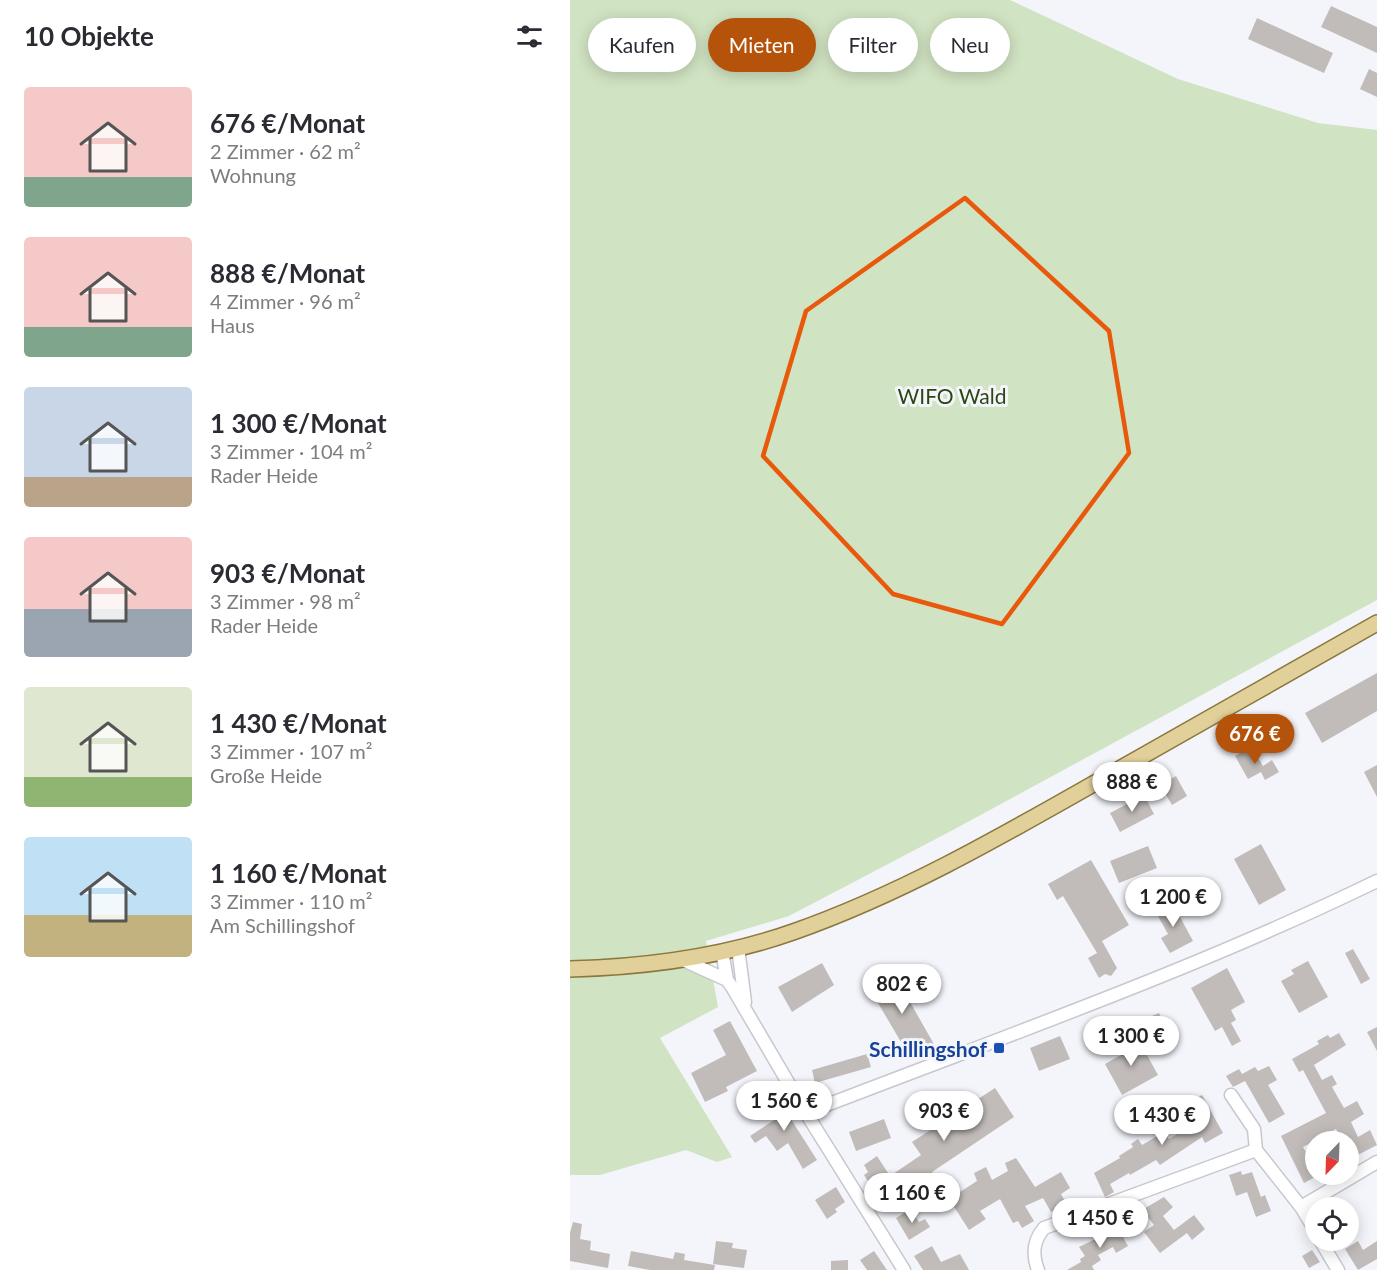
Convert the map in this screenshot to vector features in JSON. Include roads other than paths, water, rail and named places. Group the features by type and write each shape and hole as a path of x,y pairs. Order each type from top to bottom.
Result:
{"main road":[{"path":"570,969 620,968 738,948 791,933 847,912 920,878 1051,808 1377,623"}],"street":[{"path":"806,1113 1138,984 1320,909 1377,881"},
{"path":"738,948 747,1012"},
{"path":"722,951 727,981 904,1270"},
{"path":"681,959 727,981"},
{"path":"1231,1095 1254,1129 1256,1150 1305,1214"},
{"path":"1038,1270 1034,1258 1036,1238 1044,1228 1256,1150"},
{"path":"1301,1207 1377,1162"},
{"path":"1327,1251 1338,1270"}],"place":[{"name":"Schillingshof","path":"999,1048"}],"park label":[{"name":"WIFO Wald","path":"952,395"}]}
